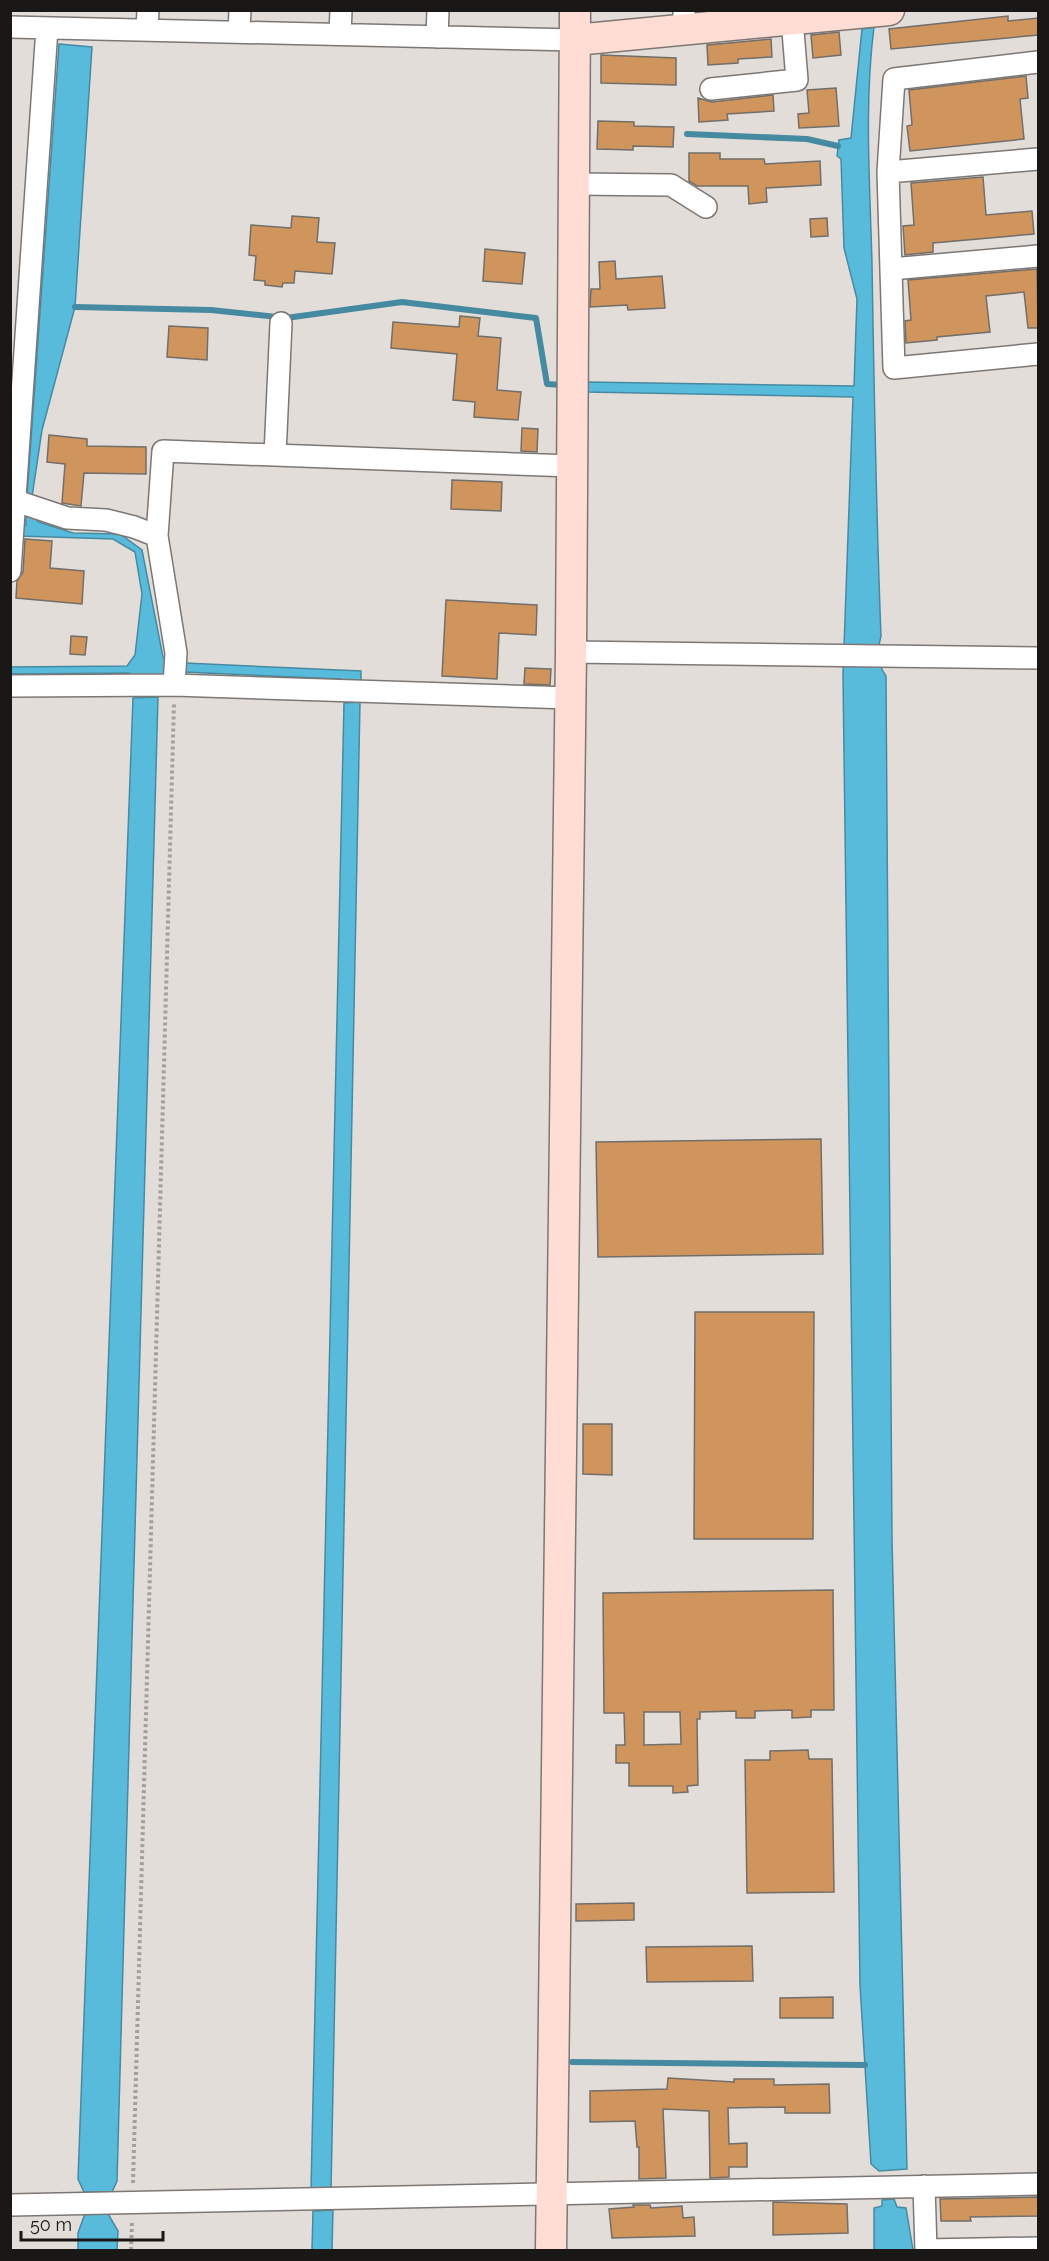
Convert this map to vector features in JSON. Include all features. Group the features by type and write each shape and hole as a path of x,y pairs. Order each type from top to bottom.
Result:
{"street":[{"path":"239,32 240,10"},
{"path":"340,34 341,10"},
{"path":"437,36 438,10"},
{"path":"10,27 47,28 148,20 239,32 437,36 575,25 889,10"},
{"path":"711,88 797,80 796,16"},
{"path":"551,2250 571,651 575,25"},
{"path":"10,572 47,28"},
{"path":"1038,62 894,79 888,172 894,368 1038,354"},
{"path":"888,172 1038,159"},
{"path":"574,184 671,185 706,207"},
{"path":"891,269 1038,256"},
{"path":"275,455 281,323"},
{"path":"174,685 176,653 157,536 163,451 572,465"},
{"path":"16,501 67,518 106,520 157,536"},
{"path":"571,651 1038,658"},
{"path":"10,686 174,685 569,698"},
{"path":"10,2205 1038,2184"},
{"path":"924,2186 926,2250 1038,2248"}],"path":[{"path":"131,2250 174,685"}],"water":[{"path":"874,27 869,86 868,145 881,636 878,657 886,676 892,1539 907,2169 879,2171 871,2164 860,1985 843,675 853,397 586,392 586,382 854,386 857,299 844,248 841,159 837,156 839,140 851,138 862,29"},
{"path":"59,44 92,47 75,307 42,430 32,497 27,496"},
{"path":"26,508 32,510 38,522 73,533 120,534 142,550 163,657 168,662 167,672 158,679 135,678 129,673 11,674 10,667 127,666 135,655 142,594 135,552 113,539 20,536 21,528 26,525"},
{"path":"185,663 361,671 361,685 344,685 340,679 184,672"},
{"path":"158,697 117,2181 112,2192 84,2192 78,2179 133,698"},
{"path":"360,702 331,2190 311,2190 344,703"},
{"path":"894,2199 897,2207 906,2208 913,2250 874,2250 874,2208 882,2206 882,2200"},
{"path":"333,2210 332,2250 312,2250 313,2211"},
{"path":"86,2211 107,2212 118,2231 117,2250 78,2250 78,2233"}],"building":[{"path":"1008,16 1008,21 1038,18 1038,35 891,49 889,29"},
{"path":"839,32 841,55 813,58 811,35"},
{"path":"771,39 772,57 738,59 738,63 708,65 707,45"},
{"path":"601,55 676,58 676,85 601,83"},
{"path":"1026,76 1028,98 1020,99 1024,139 910,151 907,126 912,125 909,90"},
{"path":"836,88 839,126 799,128 798,114 809,113 807,90"},
{"path":"773,95 774,111 727,114 728,120 699,122 698,98 712,102"},
{"path":"598,121 634,122 634,126 674,127 673,147 633,146 633,150 597,149"},
{"path":"689,153 720,153 720,159 764,159 765,164 820,161 821,185 766,188 767,202 749,204 748,186 697,186 689,181"},
{"path":"983,177 986,215 1032,211 1034,234 933,243 933,252 905,255 903,226 914,225 911,183"},
{"path":"292,216 319,218 317,242 335,243 332,274 295,271 294,283 283,283 282,287 265,285 265,281 254,280 256,256 249,255 251,225 291,228"},
{"path":"827,218 828,236 811,237 810,219"},
{"path":"485,249 525,253 522,284 483,281"},
{"path":"615,261 616,279 662,276 665,308 628,310 627,305 590,307 591,289 600,289 599,262"},
{"path":"1037,269 1038,328 1028,328 1024,292 986,296 990,332 937,337 937,340 906,343 905,321 911,320 908,280"},
{"path":"460,316 480,318 478,336 501,338 497,390 521,392 518,420 474,417 475,402 453,400 457,354 391,348 393,322 459,327"},
{"path":"169,326 208,328 207,360 167,357"},
{"path":"522,428 538,429 537,452 521,451"},
{"path":"49,435 87,439 87,446 146,447 146,474 84,473 81,506 62,503 65,464 47,462"},
{"path":"452,480 502,482 501,511 451,509"},
{"path":"25,539 52,541 50,568 84,571 82,604 16,598 17,581 23,572"},
{"path":"446,600 537,605 536,635 499,633 497,679 442,676"},
{"path":"71,636 87,637 85,655 70,654"},
{"path":"525,668 551,669 550,685 524,684"},
{"path":"821,1139 823,1254 598,1257 596,1142"},
{"path":"695,1312 814,1312 813,1539 694,1539"},
{"path":"583,1424 612,1424 612,1475 583,1474"},
{"path":"833,1590 834,1710 811,1710 811,1717 792,1718 792,1710 755,1711 755,1718 736,1718 736,1711 700,1712 700,1719 697,1719 698,1785 687,1786 688,1792 673,1793 673,1786 629,1786 629,1763 616,1763 616,1745 625,1745 624,1713 604,1713 603,1593","holes":["644,1712 680,1712 681,1744 644,1745"]},
{"path":"808,1750 809,1759 832,1759 834,1892 747,1893 745,1760 770,1760 770,1751"},
{"path":"634,1903 634,1920 576,1921 576,1904"},
{"path":"752,1946 753,1981 647,1982 646,1947"},
{"path":"833,1997 833,2018 780,2018 780,1998"},
{"path":"668,2078 734,2082 734,2079 774,2079 774,2085 829,2084 830,2113 785,2113 785,2107 728,2108 729,2144 747,2143 747,2167 729,2167 729,2177 710,2178 709,2111 663,2109 666,2178 639,2179 639,2147 637,2147 635,2121 590,2122 590,2091 667,2089"},
{"path":"1038,2197 1038,2216 970,2217 971,2221 941,2221 940,2199"},
{"path":"773,2202 847,2204 848,2233 773,2235"},
{"path":"633,2205 650,2205 651,2208 682,2206 683,2218 694,2217 695,2236 612,2238 609,2209 634,2207"}],"waterway":[{"path":"687,134 807,139 838,146"},
{"path":"75,307 211,310 286,318 402,302 536,318 547,384 562,385"},
{"path":"572,2062 865,2065"}]}
